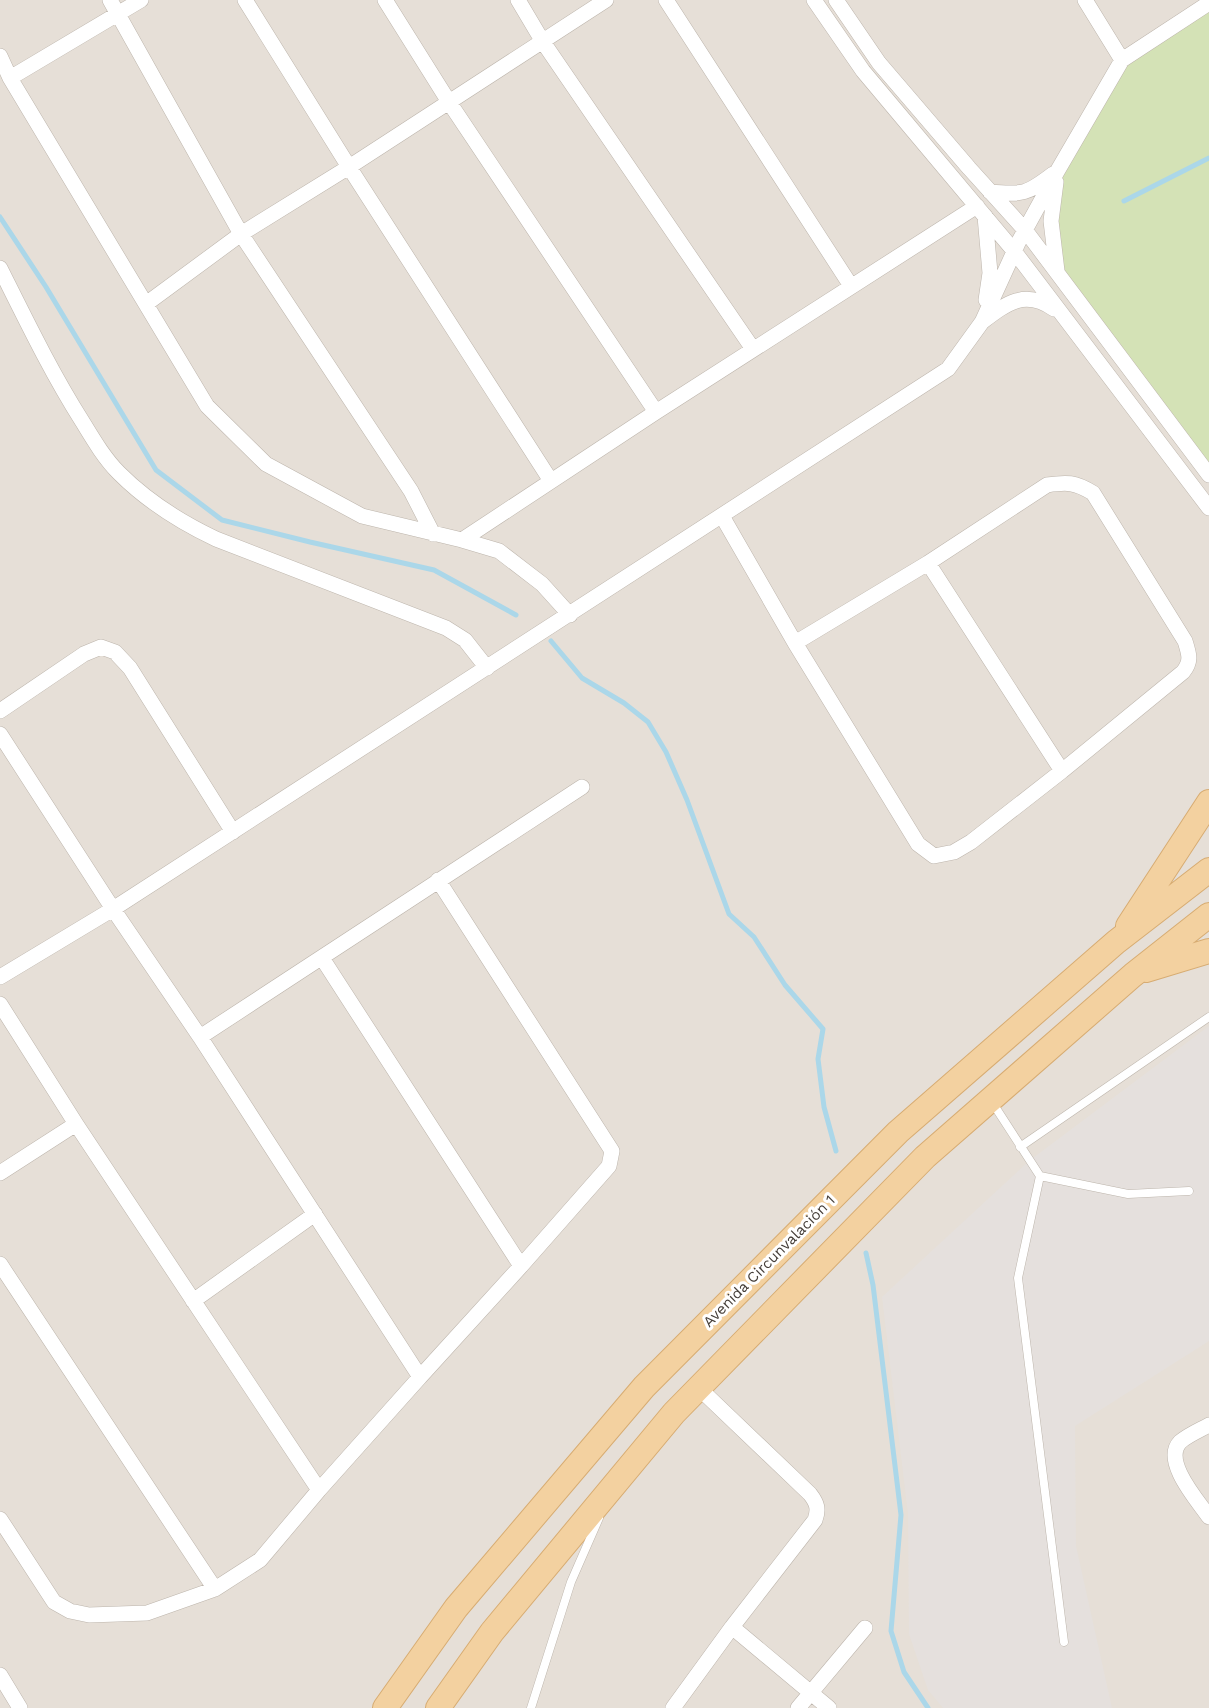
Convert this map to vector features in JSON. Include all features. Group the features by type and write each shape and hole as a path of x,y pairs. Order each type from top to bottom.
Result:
{"main road":[{"path":"1116,942 1209,802"},
{"name":"Avenida Circunvalación 1","path":"385,1708 456,1608 644,1387 898,1132 1116,942 1209,870"},
{"path":"438,1708 492,1632 674,1413 925,1157 1133,975 1209,915"},
{"path":"1133,975 1209,951"}],"street":[{"path":"110,0 241,234 411,491 433,534"},
{"path":"10,78 141,0"},
{"path":"245,0 349,167 551,481"},
{"path":"386,0 449,102 656,412"},
{"path":"518,0 543,42 753,350"},
{"path":"146,304 241,234 349,167 606,0"},
{"path":"666,0 851,286"},
{"path":"814,0 863,71 1014,251 1209,508"},
{"path":"836,0 879,63 1025,230 1209,475"},
{"path":"1085,0 1122,60"},
{"path":"0,977 113,909 948,369 982,322 1025,230 1122,60 1209,3"},
{"path":"0,56 10,78 207,406 266,464 362,516 499,551 542,584 570,615"},
{"path":"956,181 969,168"},
{"path":"990,192 1026,193 1058,170"},
{"path":"1058,170 1051,221 1058,273"},
{"path":"462,540 851,286 981,211"},
{"path":"981,211 990,273 982,322"},
{"path":"0,268 61,388 98,446 117,471 152,502 193,528 216,539 446,628 465,640 487,668"},
{"path":"982,322 1008,304 1033,299 1042,301 1065,318"},
{"path":"722,516 795,643 918,844 934,856 954,852 971,842 1062,771 1189,665 1189,653 1185,640 1093,493 1082,486 1067,482 1047,485 928,563 795,643"},
{"path":"928,563 1062,771"},
{"path":"0,711 84,654 101,647 114,652 130,668 233,832"},
{"path":"0,734 113,909 200,1036 420,1377"},
{"path":"200,1036 582,787"},
{"path":"0,1519 54,1602 70,1611 89,1615 147,1613 216,1589 260,1560 319,1490 609,1167 612,1151 438,880"},
{"path":"322,958 521,1266"},
{"path":"0,1004 76,1124 319,1490"},
{"path":"0,1173 76,1124"},
{"path":"193,1301 315,1214"},
{"path":"0,1264 216,1589"},
{"path":"673,1708 815,1520 818,1512 817,1503 810,1494 699,1388"},
{"path":"1209,1425 1180,1443 1175,1451 1174,1462 1209,1517"},
{"path":"732,1628 829,1708"},
{"path":"798,1708 865,1628"},
{"path":"0,1675 20,1708"}],"lane":[{"path":"1020,1147 1209,1017"},
{"path":"991,1100 1040,1176 1128,1194 1189,1191"},
{"path":"1040,1176 1018,1278 1064,1642"},
{"path":"531,1708 571,1582 613,1486"}],"shaded area":[{"path":"0,0 1209,0 1209,1708 0,1708"},
{"path":"1209,1026 1209,1341 1075,1426 1076,1546 1112,1708 943,1708 928,1690 909,1634 908,1514 882,1297 1029,1161"}],"green space":[{"path":"1209,1 1209,475 1058,274 1058,170 1122,60"}],"waterway":[{"path":"1124,201 1209,158"},
{"path":"0,217 46,287 156,470 222,520 434,570 516,615"},
{"path":"551,641 582,678 624,703 648,722 666,752 687,800 729,914 754,937 785,985 823,1029 818,1059 824,1107 836,1151"},
{"path":"866,1253 873,1285 901,1515 891,1631 904,1672 928,1708"}]}
